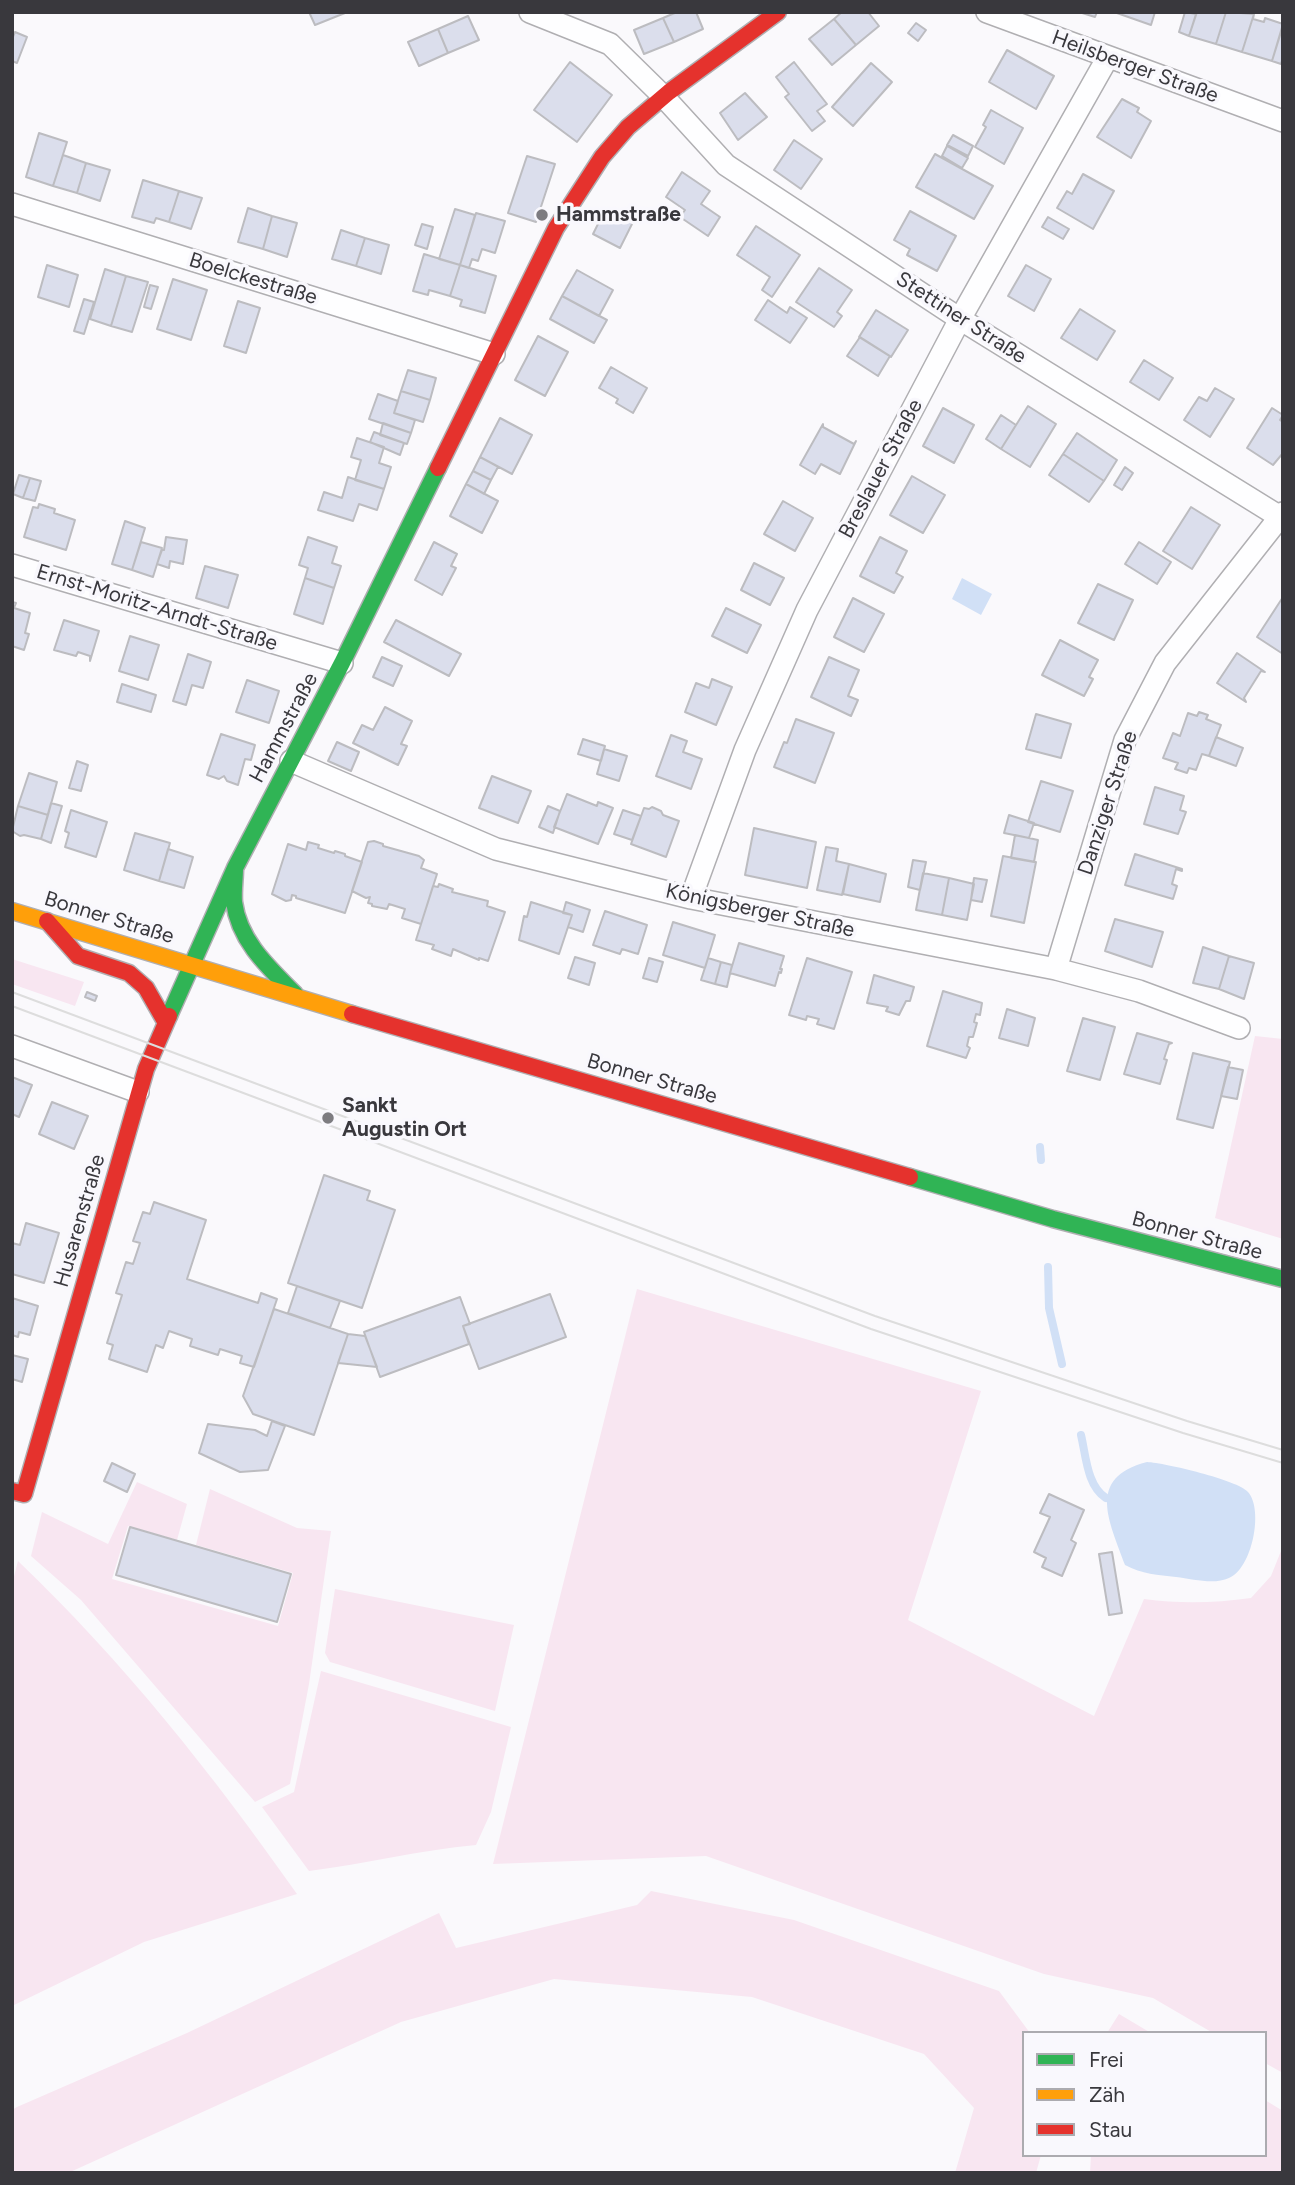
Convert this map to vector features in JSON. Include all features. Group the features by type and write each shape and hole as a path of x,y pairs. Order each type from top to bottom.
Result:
{"street":[{"name":"Stettiner Straße","path":"530,12 610,44 663,96 726,165 960,319 1281,515"},
{"name":"Hammstraße","path":"190,964 235,868 342,663 556,228 583,182 610,147 663,96 778,12"},
{"name":"Heilsberger Straße","path":"988,12 1283,121"},
{"name":"Breslauer Straße","path":"691,898 746,751 807,610 960,319 1108,57"},
{"name":"Boelckestraße","path":"12,204 494,354"},
{"name":"Danziger Straße","path":"1056,969 1125,740 1165,663 1281,515"},
{"name":"Ernst-Moritz-Arndt-Straße","path":"12,565 342,663"},
{"name":"Königsberger Straße","path":"291,761 496,849 691,898 1056,969 1139,991 1239,1028"},
{"path":"235,868 234,902 245,936 260,959 298,998"},
{"name":"Bonner Straße","path":"12,911 298,998 1054,1219 1283,1279"},
{"path":"47,921 78,957 129,973 146,988 166,1023"},
{"name":"Husarenstraße","path":"18,1493 138,1091 190,964"},
{"path":"12,1046 138,1091"}],"shaded area":[{"path":"12,959 84,982 75,1006 12,984"},
{"path":"1255,1036 1283,1039 1283,1239 1215,1218"},
{"path":"637,1289 981,1391 908,1620 1094,1716 1144,1599 1198,1602 1251,1598 1271,1576 1283,1546 1283,2073 1267,2064 1267,2031 1210,2031 1153,1998 1044,1974 706,1856 493,1864"},
{"path":"137,1482 187,1504 177,1540 128,1526 112,1579 278,1626 293,1573 196,1545 210,1489 297,1528 331,1531 309,1684 290,1784 255,1802 81,1600 31,1556 42,1512 108,1544"},
{"path":"18,1561 131,1679 200,1763 297,1894 144,1942 12,2006 12,1584"},
{"path":"335,1589 514,1625 495,1711 330,1662 325,1653"},
{"path":"321,1671 511,1727 491,1812 476,1845 309,1871 262,1807 294,1792"},
{"path":"651,1891 794,1920 999,1991 1029,2031 1022,2031 1022,2157 1040,2157 1036,2173 955,2173 974,2108 924,2054 752,1997 554,1979 401,2022 68,2173 12,2173 12,2110 187,2033 439,1913 456,1948 637,1905"},
{"path":"1119,2014 1148,2031 1108,2031"},
{"path":"1267,2101 1283,2111 1283,2173 1090,2173 1091,2157 1267,2157"}],"water":[{"path":"962,578 992,594 981,615 952,599"},
{"path":"1147,1462 1216,1477 1248,1492 1253,1500 1255,1525 1249,1552 1237,1572 1223,1580 1203,1581 1150,1574 1125,1565 1109,1518 1109,1490 1115,1479 1128,1469"}],"building":[{"path":"309,12 345,12 345,13 315,25"},
{"path":"677,12 696,12 703,29 674,42 663,18"},
{"path":"842,12 868,12 879,26 856,45 834,19"},
{"path":"1079,12 1097,12 1095,17"},
{"path":"1114,12 1155,12 1151,25"},
{"path":"1185,12 1196,14 1189,36 1179,32"},
{"path":"1197,12 1226,12 1216,44 1189,36"},
{"path":"1226,12 1254,14 1242,52 1216,44"},
{"path":"1254,14 1253,19 1264,22 1265,18 1283,24 1272,61 1242,52"},
{"path":"468,16 479,40 448,53 438,29"},
{"path":"663,18 674,42 644,54 634,30"},
{"path":"834,19 856,45 832,65 809,39"},
{"path":"916,23 926,30 918,41 908,33"},
{"path":"438,29 448,53 419,66 408,42"},
{"path":"1282,29 1283,57 1281,64 1272,61"},
{"path":"15,32 27,37 17,63 12,61 12,39"},
{"path":"1007,50 1054,76 1036,109 989,82"},
{"path":"570,62 612,95 577,142 534,110"},
{"path":"794,62 827,104 817,111 825,121 812,131 785,97 789,94 776,77"},
{"path":"871,63 892,82 853,126 832,107"},
{"path":"745,93 767,117 738,140 720,113"},
{"path":"1122,99 1139,108 1137,112 1151,121 1131,158 1097,137"},
{"path":"991,110 1023,128 1004,164 975,147 986,127 983,125"},
{"path":"39,133 67,142 53,186 26,177"},
{"path":"953,135 973,146 968,156 947,145"},
{"path":"794,140 822,159 801,189 774,170"},
{"path":"947,146 968,158 962,168 942,156"},
{"path":"935,154 993,186 974,219 916,187"},
{"path":"63,155 86,163 77,193 53,186"},
{"path":"527,156 555,164 536,222 508,213"},
{"path":"86,163 110,170 100,201 77,193"},
{"path":"682,172 710,191 701,204 720,217 708,236 680,217 685,210 666,197"},
{"path":"1083,174 1114,191 1093,229 1057,208 1067,191 1072,194"},
{"path":"143,180 179,191 169,222 156,218 154,223 132,217"},
{"path":"179,191 202,198 191,229 169,222"},
{"path":"248,208 272,216 263,249 238,242"},
{"path":"455,209 475,215 460,265 439,259"},
{"path":"910,211 956,236 937,271 907,255 910,249 894,240"},
{"path":"476,213 505,221 495,253 482,249 478,261 472,259 469,268 460,265"},
{"path":"603,214 613,220 617,214 633,222 620,248 593,234"},
{"path":"272,216 297,223 287,257 263,249"},
{"path":"1048,217 1069,229 1063,239 1042,227"},
{"path":"422,224 433,227 427,249 415,245"},
{"path":"756,226 800,255 772,297 762,290 770,277 737,255"},
{"path":"341,230 365,238 356,266 332,259"},
{"path":"365,238 389,245 381,274 356,266"},
{"path":"424,254 460,265 450,296 429,290 428,295 413,291"},
{"path":"47,265 78,275 69,307 38,297"},
{"path":"460,265 496,276 485,313 460,306 462,300 450,296"},
{"path":"1026,265 1051,279 1034,311 1008,296"},
{"path":"819,268 852,290 837,312 842,316 834,327 796,302"},
{"path":"105,269 126,276 111,326 90,319"},
{"path":"577,270 613,290 599,316 562,296"},
{"path":"126,276 148,282 132,332 111,326"},
{"path":"173,279 207,290 191,340 157,329"},
{"path":"150,285 158,287 151,309 144,307"},
{"path":"562,296 607,320 594,343 550,319"},
{"path":"84,299 94,302 84,334 74,331"},
{"path":"768,300 787,313 790,307 807,318 790,343 755,320"},
{"path":"238,301 260,308 246,353 224,346"},
{"path":"1080,309 1115,331 1097,360 1061,338"},
{"path":"876,310 908,330 891,357 859,337"},
{"path":"538,336 568,352 545,396 515,380"},
{"path":"860,337 890,356 878,376 847,356"},
{"path":"1144,360 1173,378 1159,400 1130,382"},
{"path":"611,367 647,388 633,413 616,403 618,399 599,388"},
{"path":"408,370 436,378 430,400 401,391"},
{"path":"1215,388 1234,399 1210,437 1184,420 1199,397 1207,401"},
{"path":"401,391 430,400 423,422 394,413"},
{"path":"378,394 398,401 394,413 415,420 411,433 369,419"},
{"path":"1028,406 1056,424 1030,467 1001,449"},
{"path":"943,408 974,425 954,463 923,446"},
{"path":"1272,408 1283,415 1280,420 1283,422 1283,453 1273,465 1247,448"},
{"path":"1001,415 1016,425 1001,449 986,439"},
{"path":"500,418 532,435 512,474 480,457"},
{"path":"383,423 411,433 407,444 380,435"},
{"path":"823,424 823,427 854,444 856,441 840,474 821,464 815,474 800,465"},
{"path":"374,432 404,443 400,455 370,442"},
{"path":"1077,433 1117,460 1104,481 1063,454"},
{"path":"357,438 384,447 379,463 391,467 384,489 355,480 361,460 351,457"},
{"path":"1063,454 1104,481 1089,502 1049,475"},
{"path":"480,457 498,467 491,480 473,471"},
{"path":"1125,467 1133,473 1122,490 1114,485"},
{"path":"473,471 491,480 484,494 466,484"},
{"path":"19,475 30,478 23,498 13,494"},
{"path":"912,476 945,495 923,533 890,515"},
{"path":"348,477 384,489 377,510 359,504 353,521 318,510 324,492 342,498"},
{"path":"30,478 41,481 35,501 23,498"},
{"path":"466,484 498,501 482,533 450,516"},
{"path":"783,501 813,518 795,551 764,534"},
{"path":"39,504 55,509 54,513 75,520 66,550 24,537 33,507 38,508"},
{"path":"1191,507 1220,525 1192,569 1163,551"},
{"path":"125,521 145,528 132,570 112,564"},
{"path":"166,537 187,540 183,564 170,561 169,568 157,564 164,550"},
{"path":"308,537 337,547 332,563 341,566 334,588 305,578 308,568 299,565"},
{"path":"880,537 907,551 896,573 903,577 894,593 860,576"},
{"path":"141,542 162,548 153,577 132,570"},
{"path":"434,542 457,554 451,566 456,568 442,595 415,580"},
{"path":"1139,542 1171,562 1157,584 1125,564"},
{"path":"754,563 784,578 770,605 741,590"},
{"path":"205,566 238,575 228,608 196,598"},
{"path":"305,578 334,588 323,624 294,614"},
{"path":"1098,584 1133,600 1114,640 1078,623"},
{"path":"1283,597 1283,654 1257,637"},
{"path":"853,598 884,614 864,652 834,637"},
{"path":"12,602 16,603 14,608 30,613 25,633 29,634 24,650 12,646"},
{"path":"726,608 761,625 747,653 712,636"},
{"path":"64,620 99,631 90,661 90,656 78,652 76,656 54,650"},
{"path":"396,620 461,654 449,676 384,642"},
{"path":"130,636 159,645 148,680 119,671"},
{"path":"1060,640 1098,660 1089,677 1093,679 1084,696 1042,675"},
{"path":"1237,653 1265,672 1261,671 1244,698 1246,702 1217,683"},
{"path":"188,654 211,662 203,688 192,685 186,705 173,701"},
{"path":"382,657 402,666 393,686 373,677"},
{"path":"829,657 859,670 848,696 858,700 851,716 811,697"},
{"path":"712,679 732,687 716,725 685,712 696,683 709,688"},
{"path":"247,680 279,691 269,723 236,712"},
{"path":"122,684 156,695 151,712 117,702"},
{"path":"385,707 412,721 401,744 407,746 398,765 353,743 362,725 373,730"},
{"path":"1199,712 1208,715 1206,719 1221,725 1209,756 1202,754 1196,770 1189,768 1187,773 1175,769 1178,763 1163,758 1173,733 1180,736 1188,713 1197,716"},
{"path":"1036,714 1071,724 1061,758 1026,749"},
{"path":"796,719 834,733 815,783 774,767"},
{"path":"221,734 255,745 251,760 245,759 238,785 227,781 224,776 219,779 207,775"},
{"path":"671,735 687,741 683,752 702,759 691,789 656,776"},
{"path":"1216,737 1243,748 1236,766 1209,756"},
{"path":"583,739 605,746 601,761 578,754"},
{"path":"337,742 359,752 351,771 328,761"},
{"path":"604,749 627,756 619,781 597,774"},
{"path":"77,761 88,765 81,791 69,788"},
{"path":"29,773 57,782 48,815 18,806"},
{"path":"492,776 531,791 518,823 479,808"},
{"path":"1041,781 1073,791 1060,832 1028,822"},
{"path":"1155,787 1184,796 1180,810 1186,812 1178,834 1144,824"},
{"path":"567,794 597,806 598,802 613,808 598,844 554,827"},
{"path":"51,803 62,806 51,843 41,839"},
{"path":"18,806 48,815 41,839 20,836 12,831"},
{"path":"548,806 560,811 553,833 539,827"},
{"path":"652,807 679,821 666,857 631,844 644,808"},
{"path":"71,810 107,822 96,857 65,847 69,833 65,831"},
{"path":"623,810 641,816 632,840 614,834"},
{"path":"1009,815 1034,823 1029,838 1004,833"},
{"path":"754,828 816,842 807,888 745,875"},
{"path":"135,833 170,843 159,881 124,870"},
{"path":"1015,835 1038,840 1034,862 1011,858"},
{"path":"374,841 419,856 424,860 421,868 437,874 421,924 402,918 405,909 389,904 387,909 372,906 368,903 370,897 366,898 352,891 368,842"},
{"path":"308,842 319,845 318,848 345,854 362,862 345,913 296,896 292,895 291,900 286,901 272,894 288,844 306,850"},
{"path":"826,847 838,849 836,861 849,864 842,895 817,890"},
{"path":"168,849 193,857 184,888 159,881"},
{"path":"1135,854 1182,869 1176,869 1172,884 1177,886 1173,899 1125,885"},
{"path":"1003,856 1036,862 1024,923 991,916"},
{"path":"913,860 926,862 920,890 908,887"},
{"path":"849,864 886,874 880,902 843,894"},
{"path":"923,873 949,878 942,915 916,910"},
{"path":"949,878 974,884 967,920 942,915"},
{"path":"974,878 987,880 982,902 971,900"},
{"path":"439,884 453,889 452,892 488,901 487,906 505,912 488,961 453,949 451,956 432,949 434,945 416,940 433,886 438,887"},
{"path":"531,902 572,915 559,954 519,940 524,916 527,917"},
{"path":"566,902 590,910 583,932 568,927 572,915 563,913"},
{"path":"605,911 647,925 638,954 622,949 620,954 593,945"},
{"path":"1115,919 1163,932 1152,967 1105,951"},
{"path":"673,922 715,935 705,968 663,955"},
{"path":"739,943 784,956 775,986 730,973"},
{"path":"1203,947 1229,956 1219,989 1193,983"},
{"path":"1229,956 1254,963 1244,999 1219,989"},
{"path":"575,957 595,963 589,985 568,978"},
{"path":"649,958 663,962 657,982 643,978"},
{"path":"708,958 721,962 715,984 701,980"},
{"path":"807,958 852,972 834,1029 817,1024 819,1019 807,1016 806,1020 789,1015"},
{"path":"721,962 732,965 727,987 715,984"},
{"path":"874,975 914,987 910,1001 906,1001 899,1015 886,1011 888,1007 867,1003"},
{"path":"943,991 982,1003 980,1015 976,1014 974,1022 977,1023 973,1037 969,1037 967,1046 970,1048 966,1058 927,1046"},
{"path":"87,992 97,996 95,1001 85,997"},
{"path":"1007,1009 1035,1018 1028,1046 999,1038"},
{"path":"1083,1018 1115,1027 1100,1080 1067,1071"},
{"path":"1137,1033 1172,1043 1169,1044 1164,1059 1167,1060 1160,1084 1124,1074"},
{"path":"1193,1053 1230,1062 1213,1128 1177,1119"},
{"path":"1228,1067 1243,1070 1237,1099 1221,1096"},
{"path":"12,1077 32,1085 19,1117 12,1114"},
{"path":"52,1102 88,1116 74,1149 39,1134"},
{"path":"324,1175 370,1191 367,1200 395,1210 362,1308 288,1283"},
{"path":"154,1202 206,1220 187,1279 258,1303 261,1293 277,1299 254,1367 240,1363 242,1356 220,1349 218,1355 190,1346 192,1339 169,1331 163,1348 156,1345 147,1372 109,1359 113,1345 107,1343 122,1295 116,1293 126,1262 133,1264 140,1243 133,1241 143,1212 150,1214"},
{"path":"26,1223 59,1233 44,1283 12,1274 12,1243 20,1245"},
{"path":"297,1286 340,1301 330,1328 288,1313"},
{"path":"550,1294 566,1337 479,1369 463,1326"},
{"path":"460,1297 470,1324 463,1326 469,1344 380,1377 364,1332"},
{"path":"12,1298 38,1306 30,1335 19,1332 18,1337 12,1335"},
{"path":"274,1309 348,1334 314,1435 253,1414 243,1396"},
{"path":"348,1334 365,1336 377,1367 338,1363"},
{"path":"12,1355 28,1359 22,1382 12,1379"},
{"path":"272,1421 285,1426 268,1470 240,1472 199,1453 208,1424 255,1430 267,1436"},
{"path":"112,1463 135,1474 127,1492 104,1481"},
{"path":"1049,1494 1084,1510 1071,1540 1076,1543 1062,1576 1042,1567 1046,1558 1034,1552 1050,1517 1040,1513"},
{"path":"130,1527 291,1574 277,1622 116,1575"},
{"path":"1112,1552 1122,1613 1109,1615 1099,1554"}],"waterway":[{"path":"1040,1147 1041,1160"},
{"path":"1048,1267 1049,1308 1062,1364"},
{"path":"1081,1435 1091,1478 1106,1498"}],"tram line":[{"path":"12,992 875,1316 1187,1421 1283,1450"},
{"path":"12,1006 871,1329 1183,1433 1283,1463"}],"traffic: fast":[{"path":"169,1016 235,868 342,663 438,468"},
{"path":"235,868 234,902 242,929 257,953 295,994"},
{"path":"910,1177 1053,1219 1283,1279"}],"traffic: slow":[{"path":"12,911 352,1014"}],"traffic: jam":[{"path":"438,468 556,228 602,157 628,127 669,92 778,12"},
{"path":"47,921 78,956 129,973 146,988 166,1023"},
{"path":"352,1014 910,1177"},
{"path":"12,1491 24,1494 146,1069 169,1016"}],"place":[{"name":"Hammstraße","path":"542,215"},
{"name":"Sankt Augustin Ort","path":"328,1118"}]}
